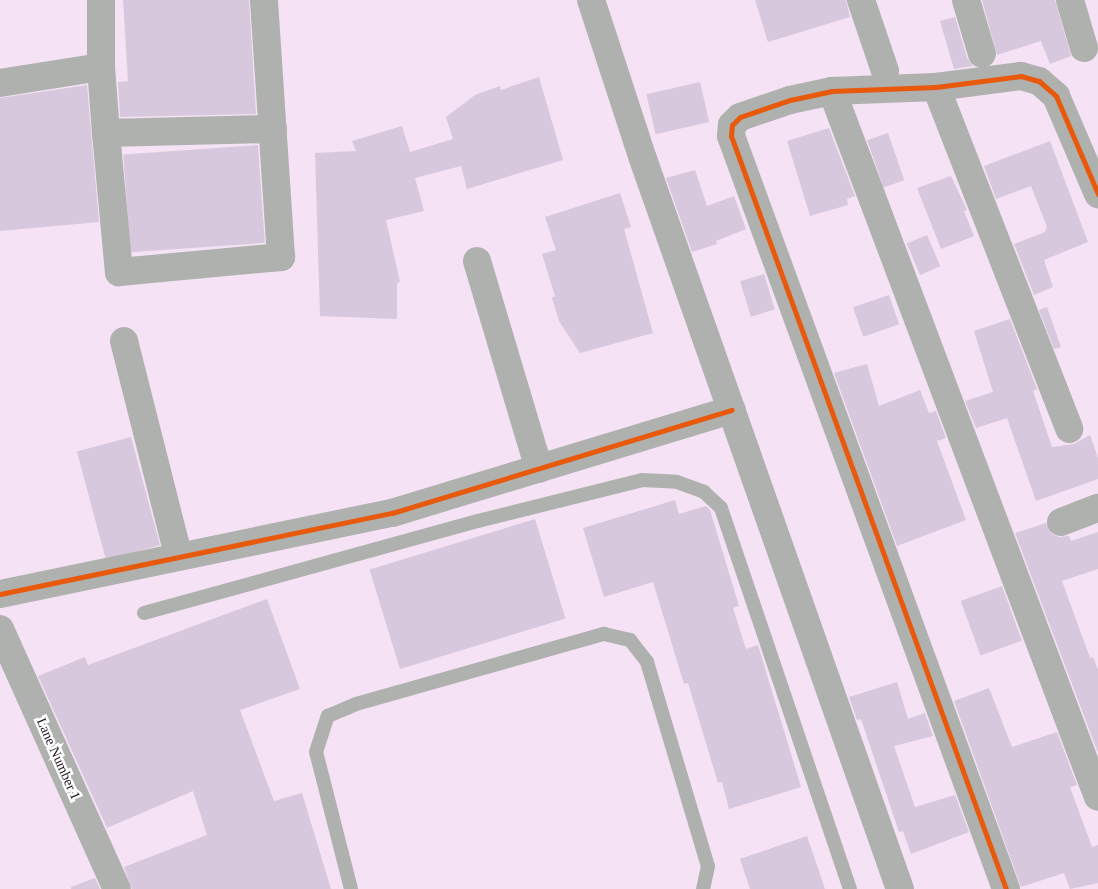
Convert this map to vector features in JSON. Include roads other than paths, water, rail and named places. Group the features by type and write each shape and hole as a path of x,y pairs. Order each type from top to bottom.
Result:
{"street":[{"path":"101,0 101,68 119,272 282,257 264,0"},
{"path":"591,0 900,889"},
{"path":"861,0 885,71"},
{"path":"966,0 982,54"},
{"path":"1070,0 1084,48"},
{"path":"0,82 101,68"},
{"path":"1006,889 731,136 732,125 740,117 790,100 832,91 936,88 1021,76 1039,81 1056,96 1098,194"},
{"path":"936,88 1069,429"},
{"path":"832,91 1098,797"},
{"path":"106,133 273,129"},
{"path":"477,261 539,468"},
{"path":"124,341 178,555"},
{"path":"0,594 178,555 392,513 732,410"},
{"path":"1061,522 1098,508"},
{"name":"Lane Number 1","path":"0,629 117,889"}],"lane":[{"path":"144,613 478,521 642,480 678,482 704,492 721,508 850,889"},
{"path":"351,889 316,752 328,716 356,704 604,634 630,640 647,662 708,866 703,889"}]}
